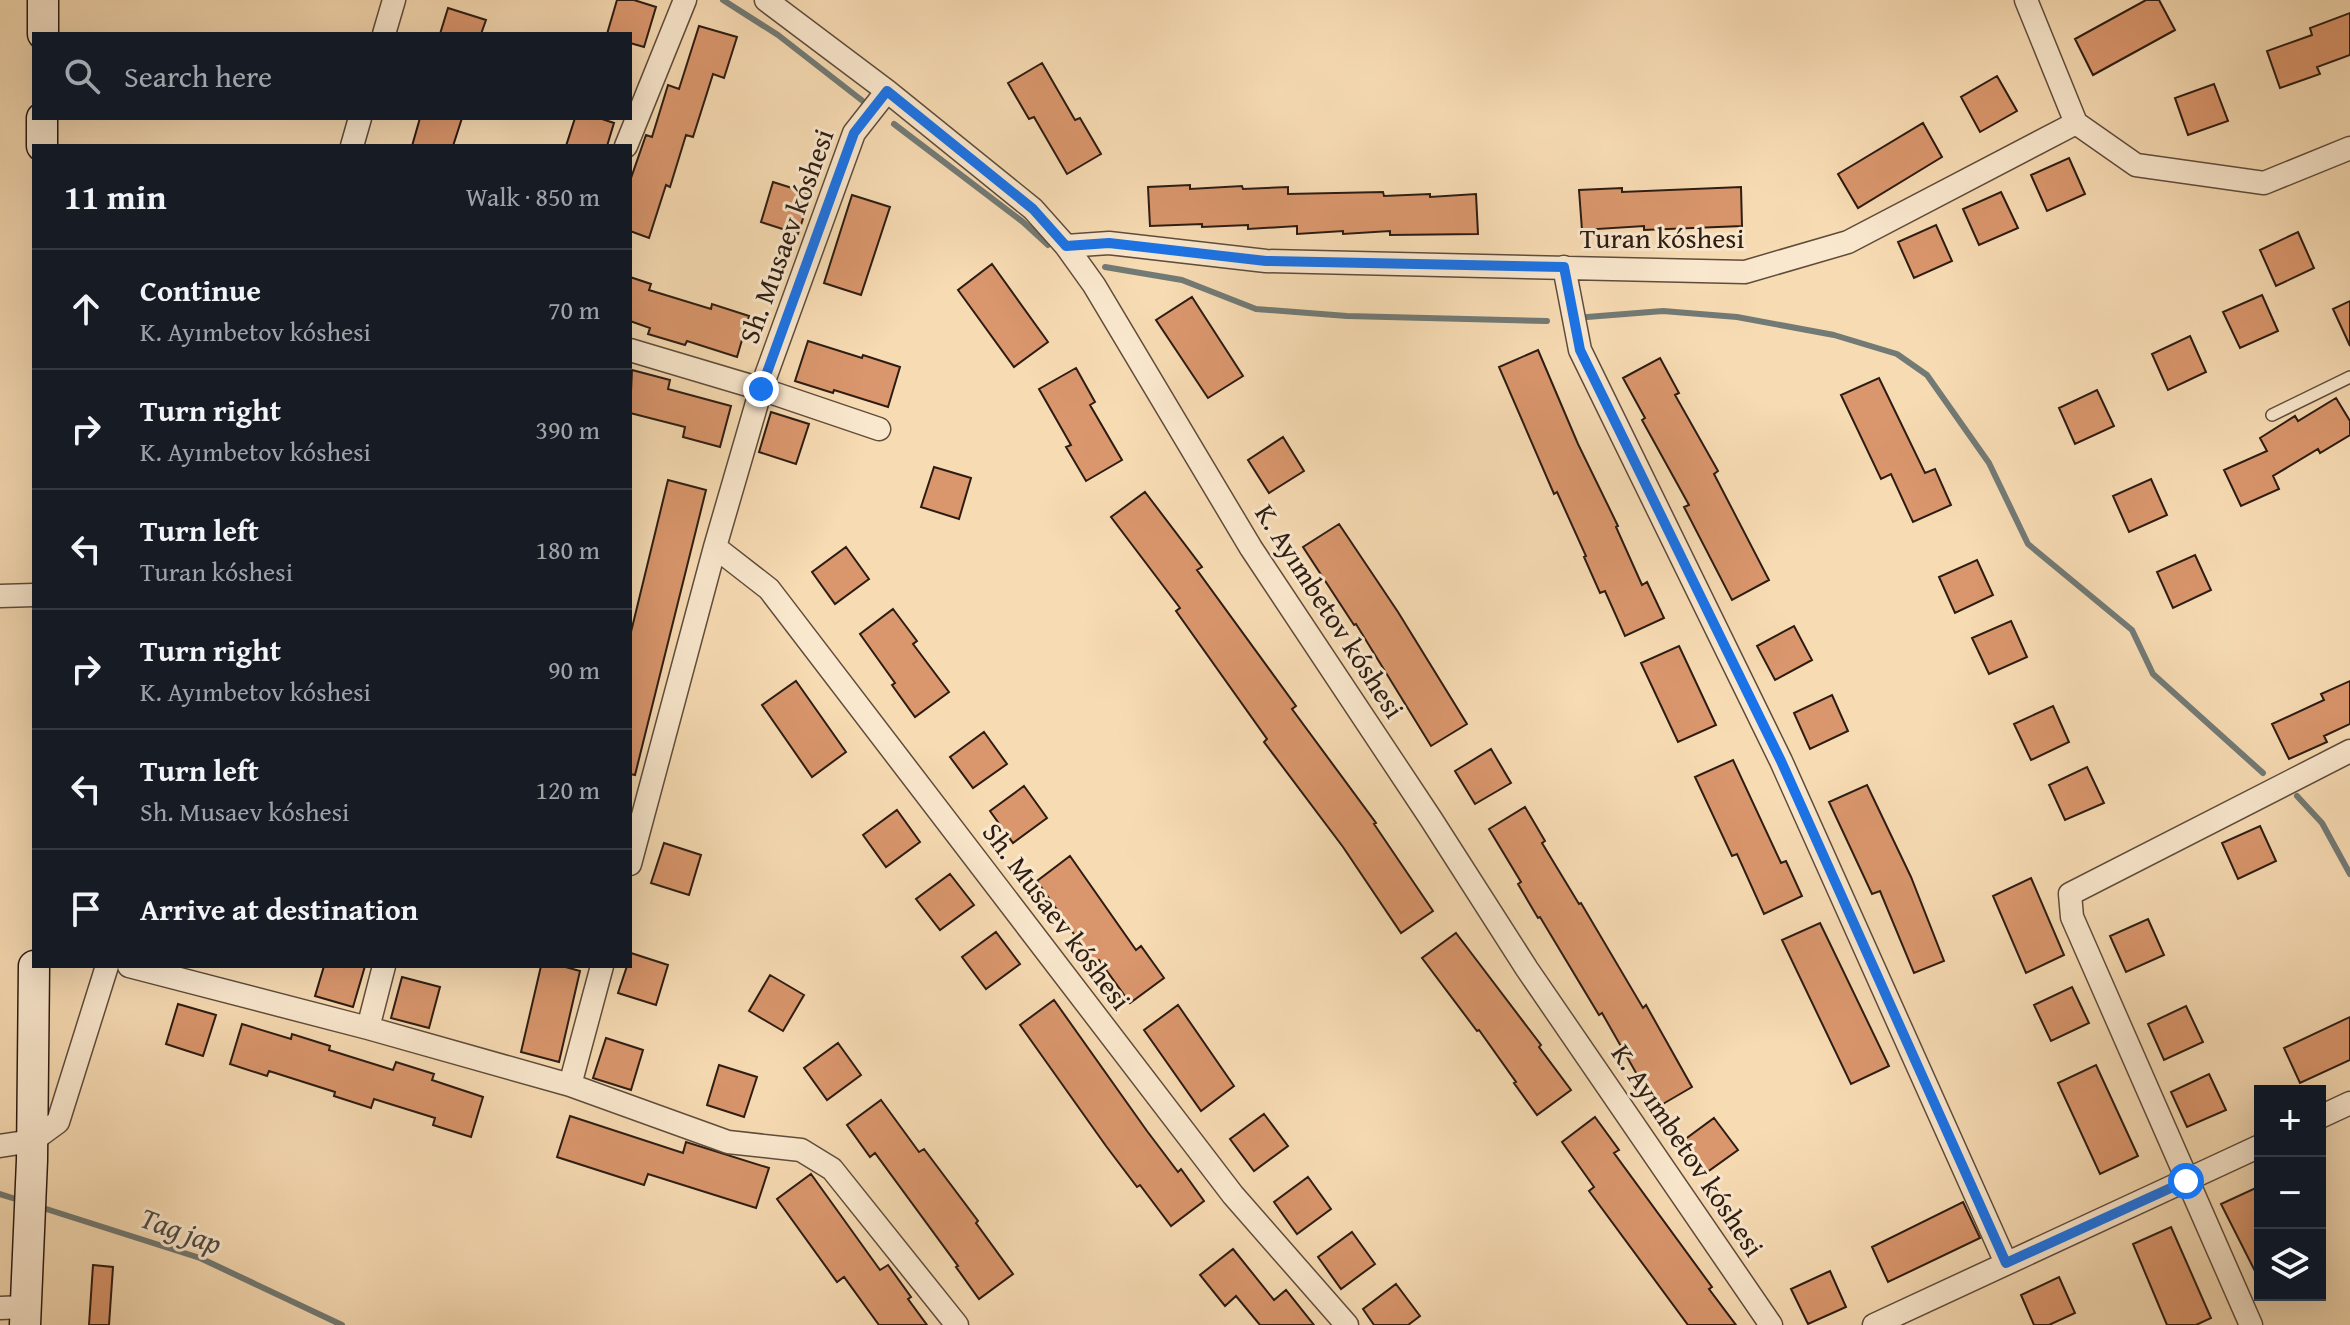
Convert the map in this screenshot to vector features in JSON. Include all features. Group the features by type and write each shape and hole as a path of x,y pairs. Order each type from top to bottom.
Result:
{"street":[{"path":"43,0 43,32"},
{"path":"385,32 394,0"},
{"path":"627,144 685,0"},
{"name":"K. Ayımbetov kóshesi","path":"766,0 887,91 1033,209 1066,246 1094,285 1260,561 1527,969 1771,1325"},
{"path":"2026,0 2076,123 2136,165 2264,183 2350,148"},
{"name":"Sh. Musaev kóshesi","path":"632,857 761,389 854,133 887,91"},
{"path":"42,120 42,144"},
{"path":"353,144 359,120"},
{"name":"Turan kóshesi","path":"1066,246 1109,243 1266,261 1745,272 1848,242 2076,123"},
{"path":"1564,267 1580,350 1781,761 2006,1263"},
{"path":"632,351 761,389 879,429"},
{"name":"Sh. Musaev kóshesi","path":"715,547 769,589 1233,1195 1347,1325"},
{"path":"0,596 32,595"},
{"path":"2251,1325 2072,917 2070,894 2350,751"},
{"path":"17,1313 27,1243 32,1150 34,968"},
{"path":"32,1150 58,1122 106,968"},
{"path":"137,968 570,1085 728,1142 801,1150 832,1169 957,1325"},
{"path":"368,1028 383,968"},
{"path":"570,1085 601,968"},
{"path":"2326,1114 2350,1103"},
{"path":"0,1146 32,1150"},
{"path":"1874,1325 2254,1149"}],"lane":[{"path":"2272,415 2350,377"}],"building":[{"path":"617,0 634,0 656,7 644,47 632,44 632,32 608,32"},
{"path":"2146,0 2159,0 2175,30 2093,75 2075,39"},
{"path":"448,8 486,20 482,32 441,32"},
{"path":"2350,13 2350,55 2317,67 2320,74 2280,88 2267,51 2312,35 2310,28"},
{"path":"699,26 737,37 724,78 713,74 693,137 686,135 670,187 666,185 649,238 632,232 632,175 646,135 652,137 668,85 679,89"},
{"path":"1042,63 1075,120 1080,118 1101,154 1067,174 1034,117 1029,119 1008,83"},
{"path":"1997,76 2017,111 1980,132 1961,97"},
{"path":"2214,84 2228,121 2188,135 2175,98"},
{"path":"419,120 461,120 454,144 413,144"},
{"path":"574,120 614,123 608,144 567,144"},
{"path":"1923,123 1942,157 1858,208 1838,174"},
{"path":"2069,158 2085,194 2047,211 2031,175"},
{"path":"773,182 811,194 798,234 761,222"},
{"path":"1190,185 1190,189 1288,187 1288,194 1383,192 1384,196 1430,194 1430,197 1476,194 1478,234 1390,235 1390,231 1343,234 1343,231 1297,234 1297,226 1248,229 1248,225 1150,226 1148,187"},
{"path":"1741,187 1742,226 1644,230 1644,226 1582,230 1579,190 1622,188 1622,192"},
{"path":"2001,192 2018,228 1979,245 1963,209"},
{"path":"852,195 890,207 861,295 824,283"},
{"path":"1936,225 1952,261 1914,278 1898,242"},
{"path":"2298,232 2314,268 2276,286 2260,250"},
{"path":"992,264 1048,342 1014,367 958,290"},
{"path":"632,278 651,284 649,290 711,309 712,304 749,316 737,357 687,341 685,345 648,334 650,328 632,322"},
{"path":"2262,295 2278,331 2240,348 2223,312"},
{"path":"1192,297 1243,376 1208,398 1156,320"},
{"path":"2350,301 2350,346 2333,309"},
{"path":"2190,336 2206,372 2168,390 2152,354"},
{"path":"808,341 900,367 888,407 795,381"},
{"path":"1538,350 1642,585 1647,582 1664,618 1625,636 1605,591 1600,593 1499,367"},
{"path":"1660,358 1679,393 1675,395 1718,471 1714,474 1769,580 1732,600 1684,507 1689,505 1642,420 1645,418 1623,378"},
{"path":"1076,368 1095,402 1090,405 1122,460 1086,481 1066,447 1071,445 1039,389"},
{"path":"632,370 670,380 668,389 731,406 720,447 683,437 685,427 632,414"},
{"path":"1879,378 1925,473 1935,469 1951,505 1913,522 1891,474 1881,479 1841,395"},
{"path":"2097,390 2114,426 2075,444 2059,408"},
{"path":"2336,398 2350,421 2350,435 2320,453 2318,449 2273,476 2279,489 2241,506 2224,470 2267,451 2260,438 2295,416 2298,421"},
{"path":"771,412 809,424 796,464 759,452"},
{"path":"1283,437 1304,471 1269,493 1248,460"},
{"path":"934,467 971,478 959,519 921,507"},
{"path":"2151,479 2167,515 2129,532 2113,496"},
{"path":"668,480 706,490 635,775 632,774 632,628"},
{"path":"1145,492 1202,567 1197,570 1296,706 1292,709 1376,823 1433,911 1401,933 1343,847 1264,742 1267,739 1176,611 1180,608 1111,517"},
{"path":"1339,524 1467,724 1431,746 1356,624 1303,547"},
{"path":"846,547 869,579 835,604 812,572"},
{"path":"2195,555 2211,590 2173,608 2157,572"},
{"path":"1977,560 1993,595 1955,613 1939,577"},
{"path":"893,609 917,641 913,644 949,692 915,717 860,634"},
{"path":"2011,621 2027,657 1989,674 1972,638"},
{"path":"1794,626 1812,660 1775,680 1757,646"},
{"path":"1679,646 1716,725 1678,742 1641,663"},
{"path":"796,681 846,752 812,777 762,705"},
{"path":"2350,681 2350,724 2324,736 2327,742 2289,759 2272,724 2324,700 2321,694"},
{"path":"1832,695 1848,731 1810,749 1794,713"},
{"path":"2053,706 2069,742 2031,760 2014,724"},
{"path":"984,732 1007,764 973,788 950,757"},
{"path":"1491,749 1511,783 1475,804 1455,771"},
{"path":"1733,760 1781,863 1786,861 1802,896 1764,914 1737,854 1732,856 1695,777"},
{"path":"2087,767 2104,803 2065,820 2049,785"},
{"path":"1867,785 1911,877 1944,961 1914,973 1880,891 1872,894 1829,802"},
{"path":"1024,786 1047,818 1013,843 990,811"},
{"path":"1525,807 1545,841 1542,843 1643,1008 1646,1005 1692,1087 1656,1108 1602,1013 1599,1015 1538,918 1518,884 1521,882 1489,829"},
{"path":"897,810 920,842 886,867 863,835"},
{"path":"2260,826 2276,861 2238,879 2222,843"},
{"path":"664,843 701,855 689,895 651,883"},
{"path":"1070,856 1136,950 1141,946 1164,978 1130,1003 1099,960 1094,963 1037,881"},
{"path":"950,874 974,905 940,930 916,899"},
{"path":"2031,878 2064,955 2026,973 1993,896"},
{"path":"2148,919 2164,955 2126,972 2110,936"},
{"path":"1820,923 1889,1066 1851,1084 1782,940"},
{"path":"996,932 1020,964 986,989 962,957"},
{"path":"1456,933 1571,1090 1537,1115 1479,1030 1422,958"},
{"path":"632,953 668,965 656,1005 618,993 626,968 632,968"},
{"path":"323,968 364,968 353,1007 315,996"},
{"path":"541,968 580,971 559,1062 521,1052"},
{"path":"770,975 804,995 783,1031 749,1011"},
{"path":"402,977 440,987 429,1028 391,1018"},
{"path":"2072,987 2089,1023 2051,1041 2034,1005"},
{"path":"1054,1000 1147,1131 1204,1201 1171,1226 1106,1146 1020,1025"},
{"path":"178,1004 216,1015 203,1056 166,1044"},
{"path":"1178,1005 1234,1086 1201,1111 1144,1030"},
{"path":"2186,1006 2203,1042 2164,1060 2148,1024"},
{"path":"2350,1017 2350,1060 2300,1083 2284,1048"},
{"path":"242,1024 291,1039 292,1034 330,1046 329,1050 393,1070 396,1062 434,1074 432,1080 483,1097 471,1137 433,1125 435,1118 374,1099 371,1108 334,1096 335,1092 269,1071 267,1076 230,1064"},
{"path":"606,1038 643,1050 631,1090 593,1078"},
{"path":"838,1043 861,1075 827,1100 804,1068"},
{"path":"719,1065 757,1077 744,1117 707,1105"},
{"path":"2096,1065 2138,1156 2100,1174 2058,1083"},
{"path":"2209,1074 2226,1110 2187,1127 2171,1092"},
{"path":"881,1100 919,1152 924,1149 1013,1274 979,1299 875,1153 870,1157 847,1125"},
{"path":"1264,1114 1288,1146 1254,1171 1230,1139"},
{"path":"570,1116 683,1153 686,1142 769,1168 756,1208 648,1174 644,1185 557,1157"},
{"path":"1595,1117 1619,1150 1614,1153 1712,1287 1709,1289 1736,1325 1688,1325 1589,1191 1594,1187 1562,1142"},
{"path":"1714,1118 1738,1150 1703,1175 1680,1143"},
{"path":"811,1174 880,1270 888,1265 927,1325 879,1325 844,1277 837,1282 777,1199"},
{"path":"1308,1177 1331,1209 1297,1234 1274,1202"},
{"path":"2254,1189 2254,1269 2221,1204"},
{"path":"1963,1202 1980,1238 1888,1282 1872,1247"},
{"path":"2171,1227 2211,1318 2196,1325 2167,1325 2133,1244"},
{"path":"1352,1232 1375,1264 1341,1289 1318,1257"},
{"path":"1233,1249 1274,1300 1286,1290 1314,1325 1260,1325 1236,1296 1225,1306 1200,1275"},
{"path":"93,1265 113,1267 109,1325 89,1325"},
{"path":"1830,1271 1846,1307 1808,1324 1791,1289"},
{"path":"2059,1277 2075,1313 2049,1325 2034,1325 2021,1295"},
{"path":"1396,1284 1420,1316 1408,1325 1374,1325 1363,1309"}],"waterway":[{"path":"723,0 778,35 864,102"},
{"path":"894,124 1023,222 1048,245"},
{"path":"1105,267 1182,280 1256,309 1347,316 1547,321"},
{"path":"1587,317 1663,311 1737,317 1834,335 1897,354 1927,375 1989,463 2028,544 2132,630 2153,674 2263,773"},
{"path":"2297,796 2322,823 2350,874"},
{"name":"Tag jap","path":"0,1194 22,1201"},
{"name":"Tag jap","path":"40,1207 200,1258 342,1325"}],"route":[{"path":"761,389 854,133 887,91 1033,209 1066,246 1109,243 1266,261 1564,267 1580,350 1781,761 2006,1263 2186,1181"}]}
